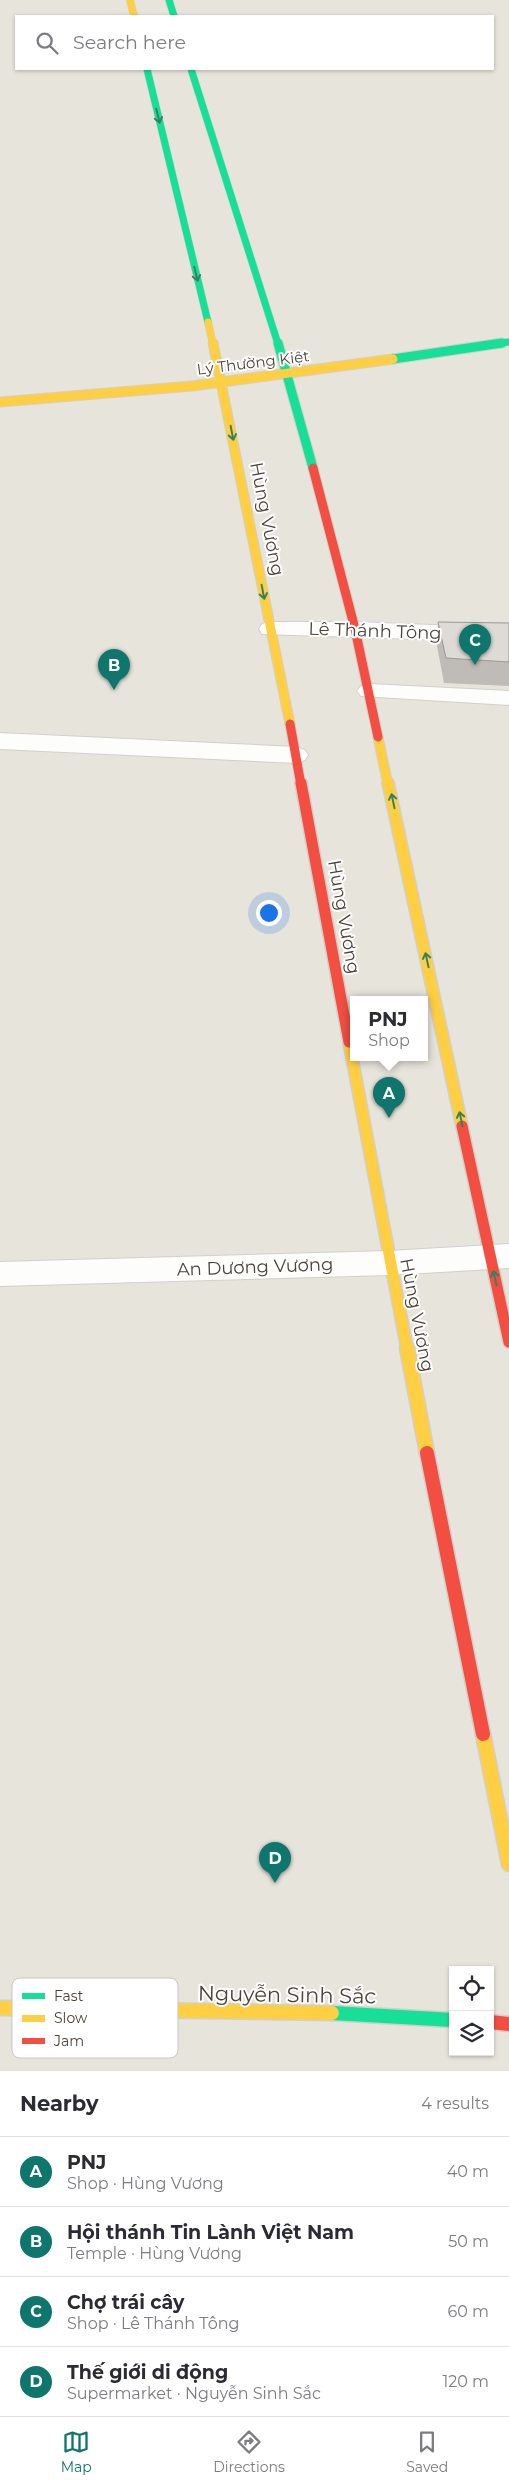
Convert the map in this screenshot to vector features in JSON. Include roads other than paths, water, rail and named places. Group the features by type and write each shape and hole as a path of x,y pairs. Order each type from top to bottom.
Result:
{"street":[{"path":"130,0 134,15"},
{"path":"169,0 174,15"},
{"name":"Hùng Vương","path":"147,70 222,382 296,755 350,1050"},
{"path":"191,70 288,375 355,629 500,1257 509,1342"},
{"name":"Lý Thường Kiệt","path":"0,402 86,398 288,375 509,342"},
{"name":"Lê Thánh Tông","path":"270,629 355,629 509,635"},
{"path":"369,691 509,698"},
{"path":"0,741 296,755"},
{"name":"Hùng Vương","path":"352,1061 389,1263 509,1864"},
{"name":"An Dương Vương","path":"0,1274 389,1263 500,1257"},
{"name":"Nguyễn Sinh Sắc","path":"178,2011 347,2014 449,2020"},
{"path":"494,2022 509,2024"}],"place":[{"name":"Chợ trái cây","path":"475,665"},
{"name":"Hội thánh Tin Lành Việt Nam","path":"114,690"},
{"name":"PNJ","path":"389,1118"},
{"name":"Thế giới di động","path":"275,1883"}]}
